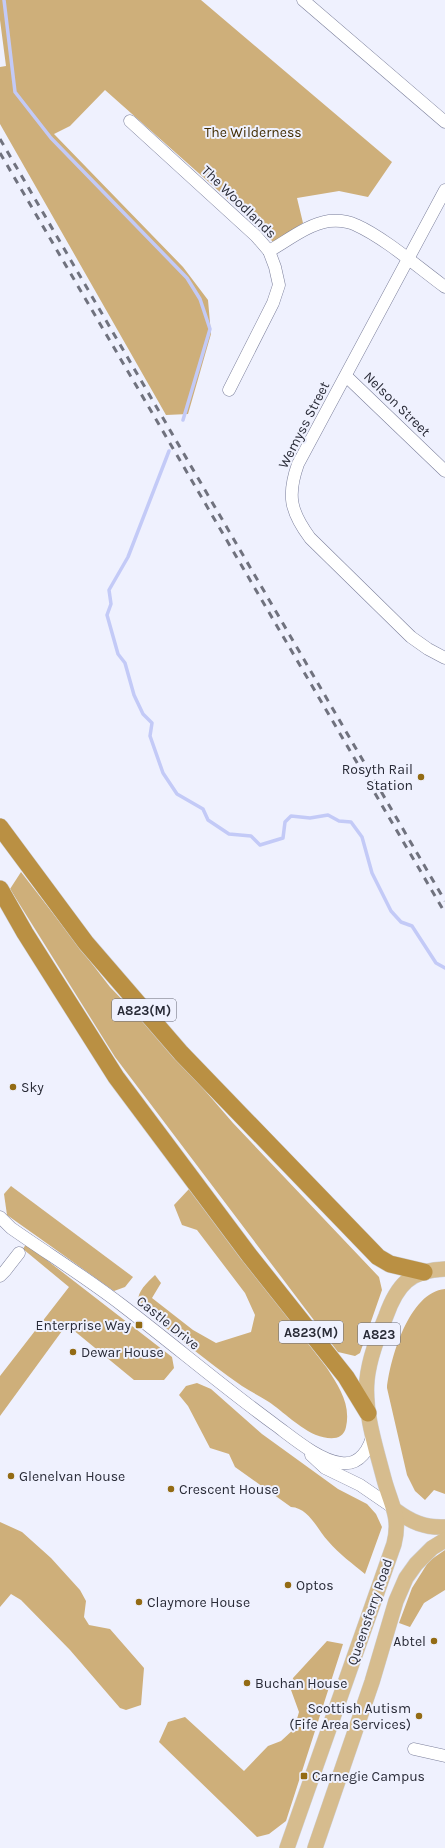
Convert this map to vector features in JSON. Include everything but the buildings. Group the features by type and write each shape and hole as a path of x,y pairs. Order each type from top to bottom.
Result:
{"highway":[{"name":"A823(M)","path":"0,827 86,943 181,1053 378,1257 390,1264 424,1272"},
{"name":"A823(M)","path":"0,889 25,933 116,1078 249,1254 349,1381 368,1413"}],"main road":[{"name":"A823","path":"395,1509 385,1483 368,1413 367,1380 369,1369 389,1308 397,1290 403,1284 424,1272 445,1269"},
{"path":"395,1509 414,1523 428,1527 445,1527"},
{"name":"Queensferry Road","path":"287,1848 394,1544 397,1529 395,1509"},
{"name":"Queensferry Road","path":"315,1848 372,1682 396,1601 406,1578 416,1564 432,1548 445,1540"}],"street":[{"path":"303,0 445,122"},
{"name":"The Woodlands","path":"130,120 238,218 269,251 275,267 279,285 273,303 229,390"},
{"name":"Wemyss Street","path":"445,190 298,464 292,482 292,504 298,522 310,538 412,637 428,650 445,658"},
{"path":"269,251 315,225 328,221 341,220 356,224 370,233 445,287"},
{"name":"Nelson Street","path":"346,376 445,471"},
{"name":"Castle Drive","path":"0,1217 5,1226 122,1305 191,1361 302,1445 325,1468 364,1487 395,1509"},
{"path":"0,1276 19,1253"},
{"name":"Castle Drive","path":"302,1445 331,1461 347,1463 359,1458 367,1450 373,1433"},
{"path":"414,1749 445,1756"}],"green space":[{"name":"The Wilderness","path":"0,0 201,0 392,162 368,197 339,191 297,198 303,223 273,242 257,225 105,90 70,126 54,134 183,267 208,300 211,334 188,414 166,415 0,124 0,67 6,66 0,20"},
{"path":"21,872 110,987 163,1042 233,1123 379,1277 382,1290 360,1353 355,1356 338,1352 115,1057 10,889"},
{"path":"11,1186 133,1277 125,1287 114,1291 7,1215 4,1194"},
{"path":"189,1189 327,1368 340,1389 347,1411 346,1427 342,1435 334,1438 325,1438 304,1429 269,1402 245,1388 203,1357 138,1306 140,1292 155,1275 161,1283 152,1298 193,1330 216,1343 251,1332 255,1315 245,1293 197,1230 182,1225 174,1205"},
{"path":"26,1244 172,1357 174,1368 164,1380 134,1380 72,1329 62,1331 0,1416 0,1376 69,1287 23,1249"},
{"path":"445,1289 445,1494 434,1490 425,1500 415,1491 407,1475 387,1388 392,1361 397,1345 412,1314 421,1302 432,1293"},
{"path":"197,1383 211,1389 262,1434 338,1489 367,1504 376,1514 382,1527 365,1574 332,1546 308,1515 297,1508 291,1507 235,1467 229,1454 210,1448 188,1406 179,1395 186,1386"},
{"path":"0,1522 22,1532 51,1558 80,1590 86,1601 84,1617 89,1625 110,1629 144,1668 141,1705 126,1710 120,1708 70,1650 21,1600 11,1594 0,1607"},
{"path":"445,1550 445,1590 424,1603 410,1627 399,1623 412,1588 429,1561"},
{"path":"327,1641 343,1644 286,1821 269,1834 257,1837 159,1742 168,1722 185,1717 244,1771 268,1746 281,1741 294,1729 299,1712 291,1690 293,1678"}],"waterway":[{"path":"4,0 15,92 51,138 187,278 200,299 210,329 183,420"},
{"path":"169,451 128,557 109,590 111,604 107,615 118,654 125,663 134,695 143,714 152,723 150,736 163,773 177,794 203,809 208,820 229,834 251,836 260,845 283,838 285,822 291,816 310,818 328,815 339,821 351,822 362,837 372,873 391,911 401,922 412,926 436,963 445,968"}],"railway":[{"path":"0,139 445,901"},
{"path":"0,153 445,913"}],"place":[{"name":"Rosyth Rail Station","path":"421,777"},
{"name":"Sky","path":"13,1087"},
{"name":"Enterprise Way","path":"139,1325"},
{"name":"Dewar House","path":"73,1352"},
{"name":"Glenelvan House","path":"11,1476"},
{"name":"Crescent House","path":"171,1489"},
{"name":"Optos","path":"288,1585"},
{"name":"Claymore House","path":"139,1602"},
{"name":"Abtel","path":"434,1641"},
{"name":"Buchan House","path":"247,1683"},
{"name":"Scottish Autism (Fife Area Services)","path":"419,1716"},
{"name":"Carnegie Campus","path":"304,1776"}]}
